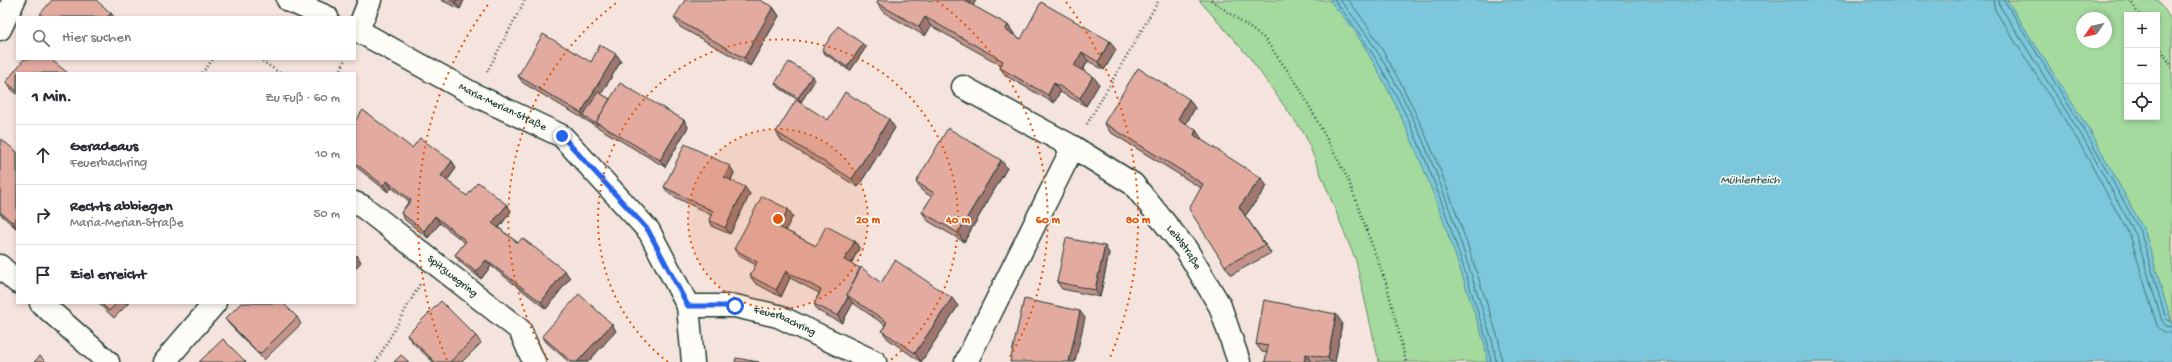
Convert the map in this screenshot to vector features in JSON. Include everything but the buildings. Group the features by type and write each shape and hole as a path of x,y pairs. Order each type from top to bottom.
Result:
{"street":[{"path":"0,29 14,0"},
{"path":"288,0 325,16"},
{"path":"356,30 370,0"},
{"name":"Maria-Merian-Straße","path":"356,30 475,95 562,136 648,230 688,306 693,362"},
{"name":"Leiblstraße","path":"963,88 1074,147 1133,184 1186,249 1220,306 1239,362"},
{"path":"966,362 1074,147"},
{"name":"Spitzwegring","path":"356,203 362,206 520,330 534,362"},
{"path":"0,266 16,281"},
{"path":"42,304 108,362"},
{"path":"164,362 214,304"},
{"name":"Feuerbachring","path":"688,306 735,306 778,316 875,362"}],"path":[{"path":"475,95 525,0"},
{"path":"1074,147 1159,0"},
{"path":"1211,0 1264,38 1298,85 1348,179 1387,286 1406,362"},
{"path":"2130,0 2137,12"},
{"path":"2160,48 2172,67"},
{"path":"203,72 212,60"},
{"path":"260,60 278,72"},
{"path":"340,72 346,60"},
{"path":"376,362 432,262"}],"green space":[{"name":"Mühlenteich","path":"1199,0 2158,0 2172,21 2172,362 1379,362 1356,261 1305,135 1250,58"}],"water":[{"name":"Mühlenteich","path":"1329,0 2007,0 2093,136 2145,232 2172,324 2172,362 1487,362 1485,345 1445,225 1397,107 1356,33"}],"route":[{"path":"562,136 648,230 688,306 735,306"}]}
